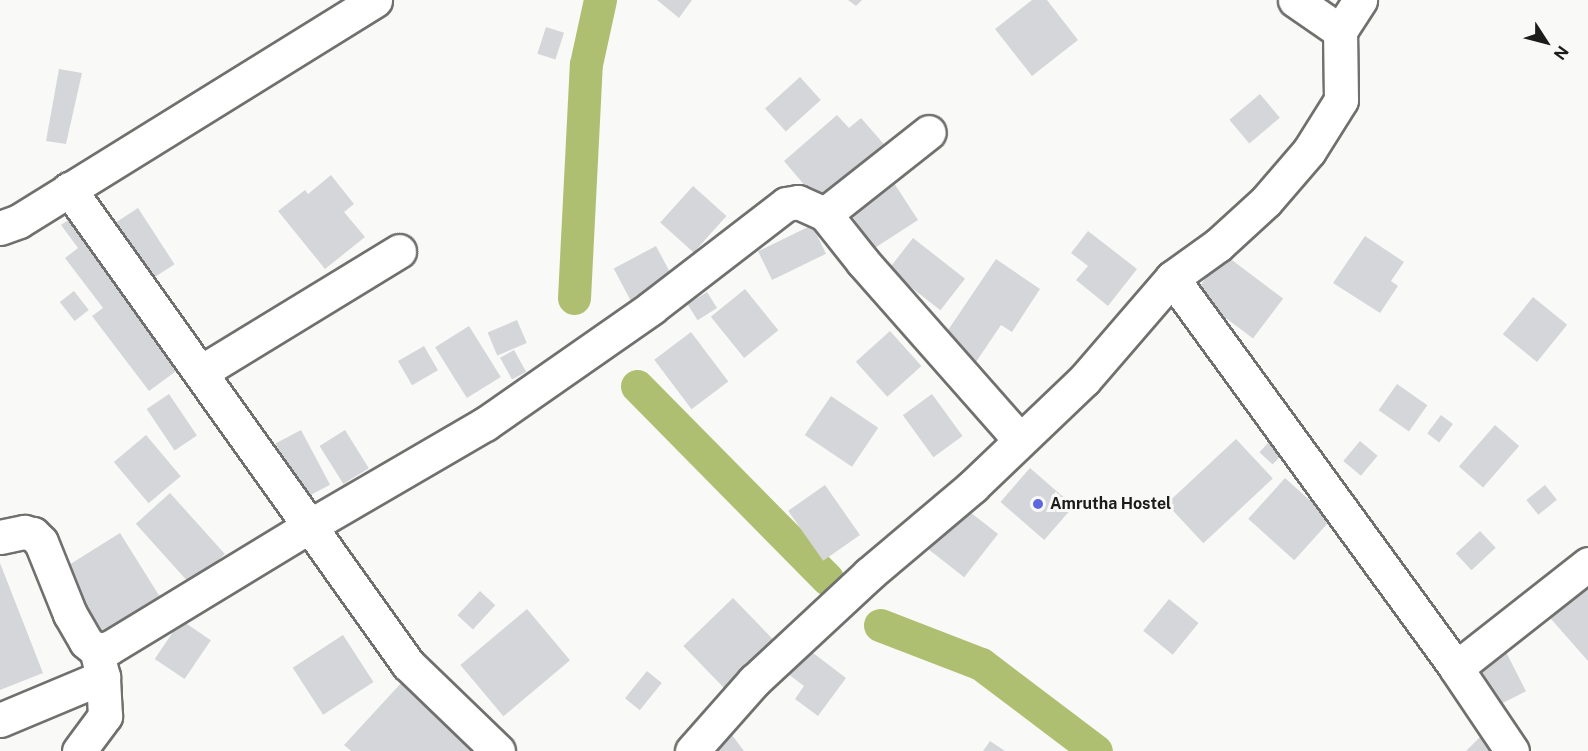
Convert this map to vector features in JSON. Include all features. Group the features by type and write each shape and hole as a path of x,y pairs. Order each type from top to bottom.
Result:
{"street":[{"path":"0,228 19,221 375,0"},
{"path":"1295,0 1340,31"},
{"path":"692,751 754,681 869,574 973,486 1084,380 1172,278 1218,245 1266,201 1309,152 1341,100 1340,31 1360,0"},
{"path":"825,214 929,132"},
{"path":"69,189 408,664 498,751"},
{"path":"0,720 100,663 109,648 308,526 485,424 651,308 786,204 798,202 825,214 871,271 1020,440"},
{"path":"201,372 399,251"},
{"path":"1172,278 1456,668 1512,751"},
{"path":"0,537 24,532 33,534 41,542 70,614 100,663 105,716 79,751"},
{"path":"1456,668 1588,564"}],"building":[{"path":"657,0 692,0 679,18"},
{"path":"848,0 862,0 856,6"},
{"path":"1032,0 1047,0 1078,40 1032,76 995,29"},
{"path":"546,27 564,33 555,60 537,54"},
{"path":"59,69 82,73 66,144 46,141"},
{"path":"800,77 821,100 786,131 765,108"},
{"path":"1260,94 1280,118 1249,143 1229,120"},
{"path":"837,115 849,128 861,118 889,150 823,207 784,161"},
{"path":"331,175 354,204 344,212 365,237 325,269 278,211 305,190 308,194"},
{"path":"894,183 918,220 874,249 850,212"},
{"path":"693,186 726,216 694,253 660,222"},
{"path":"138,208 174,264 147,282 110,226"},
{"path":"74,216 149,315 142,320 179,369 149,391 92,316 103,308 65,258 78,248 61,225"},
{"path":"812,225 826,254 772,280 758,251"},
{"path":"1088,231 1137,269 1108,306 1076,280 1088,266 1071,253"},
{"path":"1365,236 1404,262 1391,281 1398,286 1380,313 1333,283"},
{"path":"913,238 965,279 940,310 888,270"},
{"path":"656,246 673,278 631,300 614,269"},
{"path":"1224,254 1283,299 1253,338 1194,294"},
{"path":"996,259 1040,289 1012,332 1001,325 974,365 940,342"},
{"path":"745,289 778,330 744,358 711,317"},
{"path":"74,291 89,310 75,321 60,302"},
{"path":"707,292 717,308 698,320 687,304"},
{"path":"1533,297 1567,325 1537,362 1503,334"},
{"path":"517,320 527,343 497,356 488,333"},
{"path":"469,326 501,377 467,398 435,347"},
{"path":"890,331 921,366 887,397 856,362"},
{"path":"691,332 728,382 692,409 654,360"},
{"path":"424,346 438,370 412,385 398,361"},
{"path":"514,350 526,372 512,380 500,358"},
{"path":"1397,384 1427,405 1409,431 1379,410"},
{"path":"169,394 197,435 175,451 147,409"},
{"path":"932,394 963,436 933,457 903,415"},
{"path":"831,396 878,428 852,467 805,435"},
{"path":"1441,415 1453,424 1439,442 1427,433"},
{"path":"1495,425 1519,446 1483,488 1459,467"},
{"path":"301,430 330,485 305,498 275,444"},
{"path":"345,430 369,468 343,484 320,446"},
{"path":"146,435 181,476 149,503 114,462"},
{"path":"1236,439 1273,478 1203,543 1167,504"},
{"path":"1360,441 1378,456 1361,476 1343,461"},
{"path":"1269,442 1282,454 1273,465 1259,452"},
{"name":"Amrutha Hostel","path":"1030,468 1074,506 1044,540 1000,502"},
{"path":"1285,478 1331,519 1294,560 1248,519"},
{"path":"825,485 860,535 823,561 788,511"},
{"path":"1545,485 1557,500 1538,515 1526,500"},
{"path":"170,493 225,554 191,585 136,524"},
{"path":"961,505 998,534 964,577 927,548"},
{"path":"1480,531 1496,548 1472,570 1456,554"},
{"path":"120,533 161,598 96,639 56,573"},
{"path":"0,563 43,673 0,690"},
{"path":"1580,579 1588,588 1588,661 1544,611"},
{"path":"480,591 495,605 473,629 457,615"},
{"path":"733,598 776,643 726,691 683,646"},
{"path":"1169,599 1199,623 1173,655 1143,631"},
{"path":"527,609 570,660 503,716 460,665"},
{"path":"181,620 211,640 185,679 155,659"},
{"path":"343,635 373,682 323,715 293,668"},
{"path":"804,646 846,678 818,716 795,699 804,686 784,671"},
{"path":"1506,652 1526,691 1499,705 1479,666"},
{"path":"647,671 662,683 640,710 625,698"},
{"path":"403,681 474,747 470,751 351,751 344,745"},
{"path":"729,731 744,751 702,751"},
{"path":"1481,736 1497,751 1466,751"},
{"path":"990,741 1005,751 983,751"}],"waterway":[{"path":"574,298 586,64 600,0"},
{"path":"637,386 827,579"},
{"path":"880,625 981,664 1096,751"}],"place":[{"name":"Amrutha Hostel","path":"1038,504"}]}
